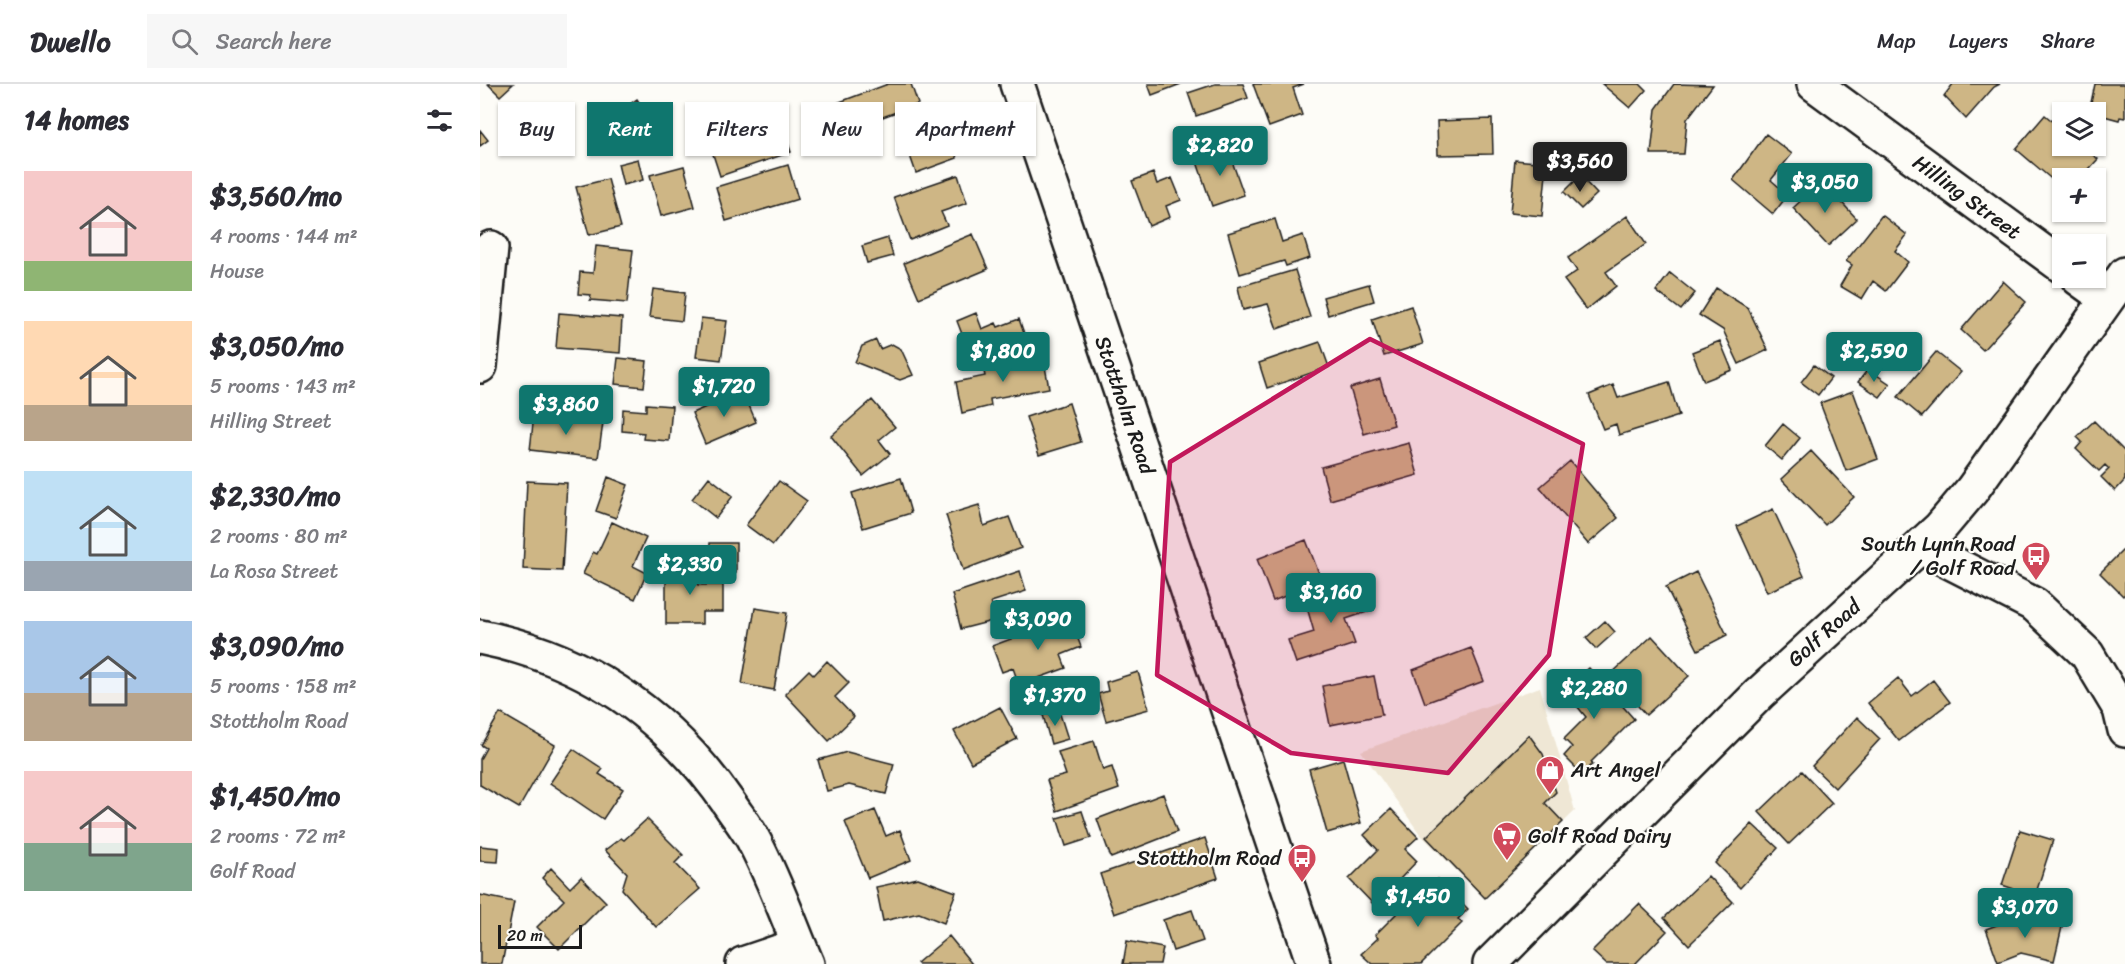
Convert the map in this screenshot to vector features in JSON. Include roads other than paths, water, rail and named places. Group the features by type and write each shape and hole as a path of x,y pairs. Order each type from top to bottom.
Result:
{"street":[{"name":"Stottholm Road","path":"1017,84 1314,964"},
{"name":"Hilling Street","path":"1814,84 2052,259"},
{"path":"480,366 490,248"},
{"name":"Golf Road","path":"1490,964 1775,677 1921,547 1972,490 2116,287"},
{"path":"1921,547 2035,605 2087,654 2120,709 2125,730"},
{"path":"480,637 516,644 609,686 654,717 710,776 755,842 803,955 743,964"}],"place":[{"name":"South Lynn Road / Golf Road","path":"2036,582"},
{"name":"Art Angel","path":"1550,796"},
{"name":"Golf Road Dairy","path":"1507,862"},
{"name":"Stottholm Road","path":"1302,884"}]}
